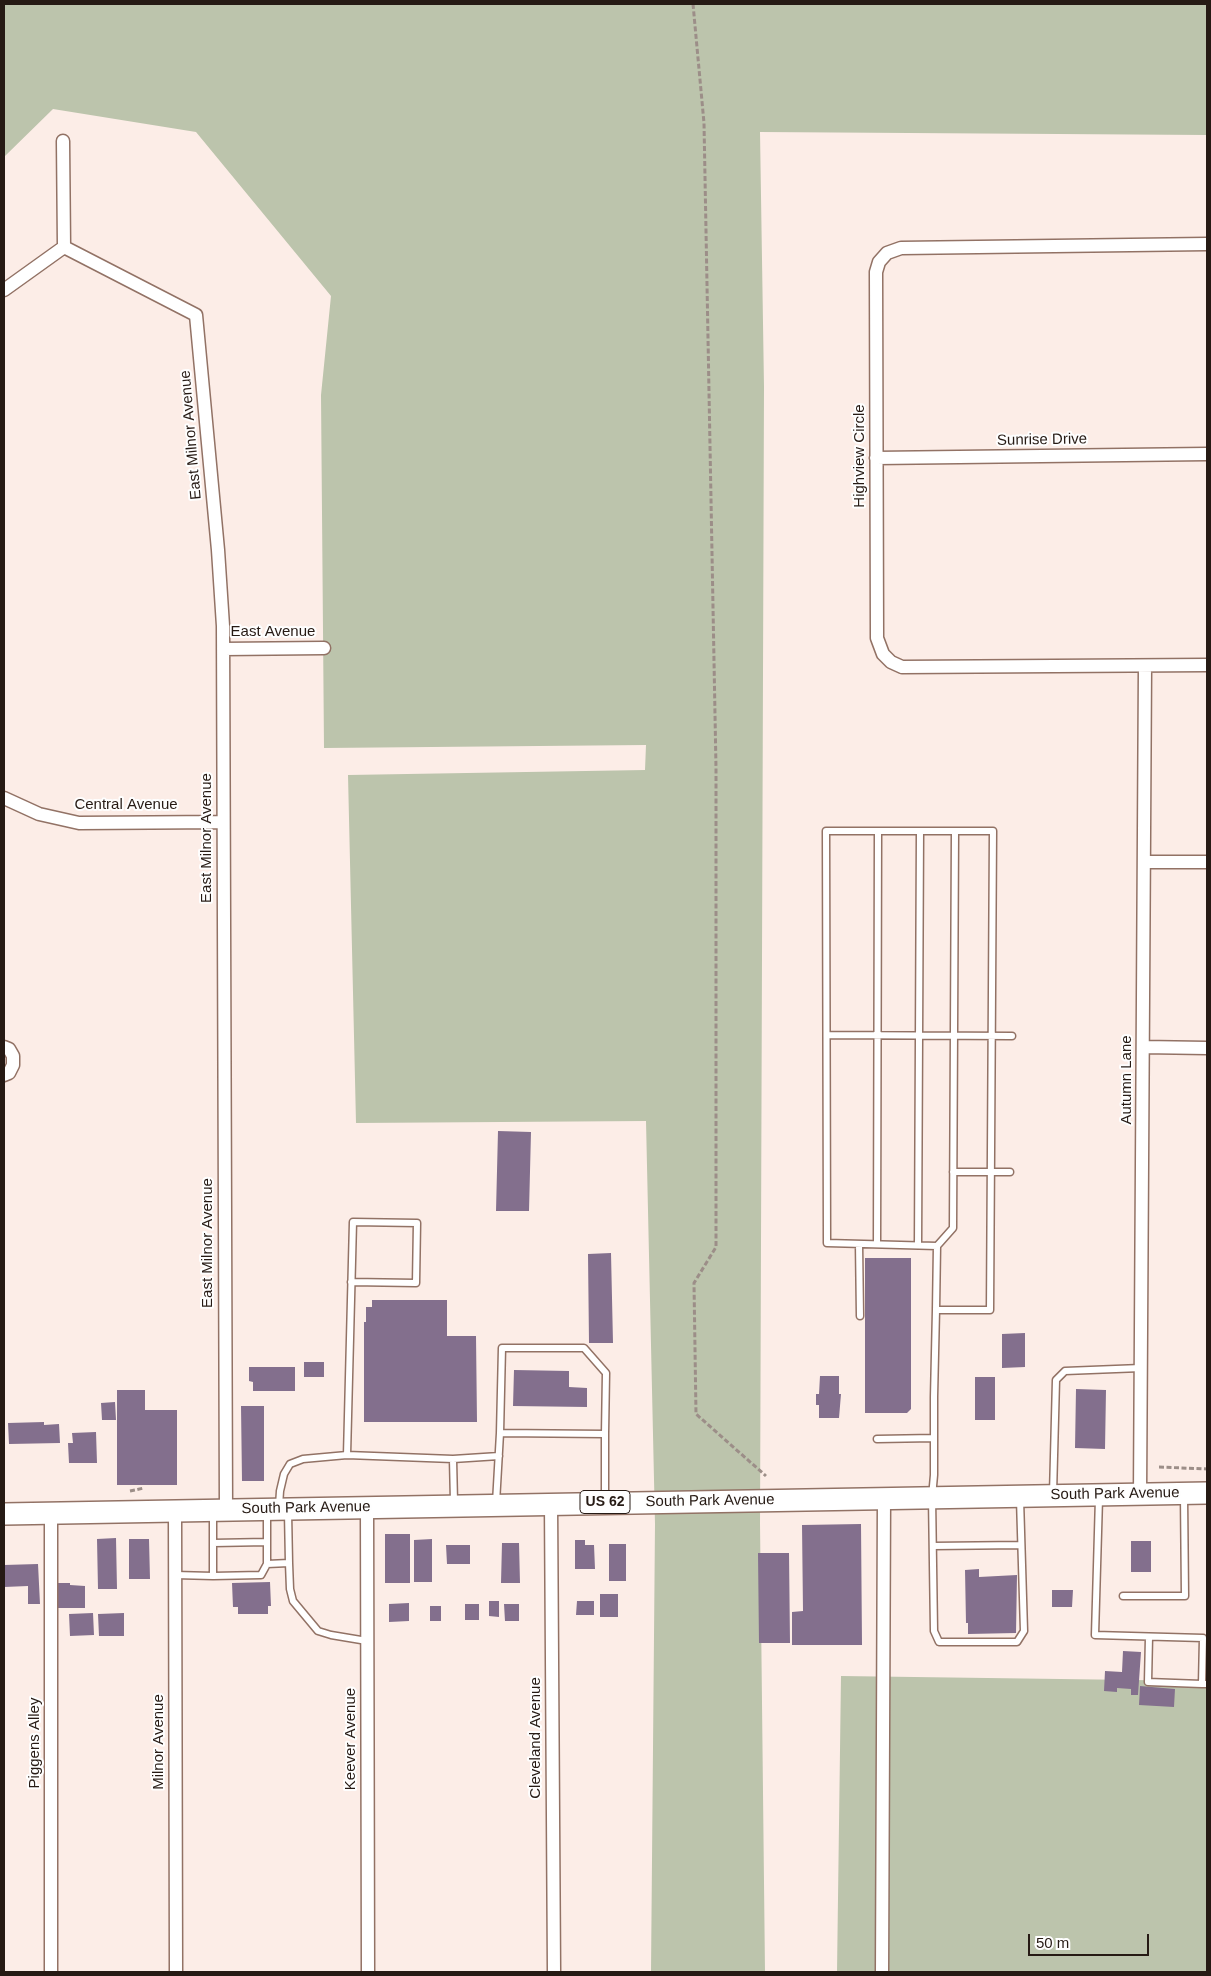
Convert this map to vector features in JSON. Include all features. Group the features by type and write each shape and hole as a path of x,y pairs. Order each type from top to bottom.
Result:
{"main road":[{"name":"South Park Avenue","path":"4,1514 605,1502 1207,1493"}],"street":[{"path":"4,290 64,247 63,140"},
{"name":"Highview Circle","path":"1207,244 901,248 887,253 879,262 876,272 877,638 883,654 891,662 902,667 1207,665"},
{"name":"East Milnor Avenue","path":"64,247 196,316 218,550 223,649 220,1510"},
{"name":"Sunrise Drive","path":"876,458 1207,454"},
{"name":"East Avenue","path":"223,649 324,648"},
{"name":"Autumn Lane","path":"1140,1494 1145,666"},
{"name":"Central Avenue","path":"4,798 39,814 79,823 223,822"},
{"path":"1144,862 1207,862"},
{"path":"4,1047 9,1049 13,1056 13,1065 9,1073 4,1075"},
{"path":"1143,1047 1207,1048"},
{"path":"882,1972 884,1498"},
{"name":"Cleveland Avenue","path":"551,1503 554,1972"},
{"name":"Keever Avenue","path":"367,1507 368,1972"},
{"name":"Milnor Avenue","path":"175,1511 176,1972"},
{"name":"Piggens Alley","path":"51,1514 51,1972"}],"lane":[{"path":"936,1310 990,1310 993,831 826,831 827,1243 937,1246"},
{"path":"877,1244 878,831"},
{"path":"918,1245 920,831"},
{"path":"955,831 953,1228 937,1246 932,1497 934,1631 939,1642 1017,1642 1024,1630 1020,1495"},
{"path":"827,1035 1012,1036"},
{"path":"953,1172 1010,1172"},
{"path":"347,1455 351,1282 353,1222 417,1223 416,1284 351,1282"},
{"path":"859,1244 860,1316"},
{"path":"496,1504 502,1348 584,1348 606,1373 604,1434 605,1502"},
{"path":"1053,1495 1056,1380 1065,1371 1141,1368"},
{"path":"500,1433 604,1434"},
{"path":"877,1439 934,1438"},
{"path":"175,1575 261,1575 267,1564 267,1542 278,1509 284,1474 290,1464 303,1459 347,1455 453,1459 499,1456"},
{"path":"453,1459 454,1505"},
{"path":"1123,1596 1185,1596 1184,1493"},
{"path":"1099,1494 1096,1635 1203,1638 1204,1684 1148,1682 1149,1637"},
{"path":"278,1509 289,1563 292,1601 318,1631 367,1641"},
{"path":"213,1576 213,1543 220,1510"},
{"path":"213,1543 267,1542"},
{"path":"933,1546 1021,1545"},
{"path":"267,1564 289,1563"}],"path":[{"path":"693,4 704,123 716,768 716,1247 694,1283 696,1414 766,1476"},
{"path":"1159,1467 1207,1469"},
{"path":"130,1491 144,1488"}],"green space":[{"path":"4,4 1207,4 1207,135 760,132 764,387 760,1523 765,1972 651,1972 655,1524 646,1121 356,1123 348,775 645,770 646,745 324,748 321,395 331,296 196,132 53,109 4,157"},
{"path":"841,1676 1207,1681 1207,1972 837,1972"}],"building":[{"path":"498,1131 531,1132 529,1211 496,1211"},
{"path":"611,1253 613,1343 589,1343 588,1254"},
{"path":"865,1258 911,1258 911,1409 907,1413 865,1413"},
{"path":"372,1300 447,1300 447,1336 476,1336 477,1422 364,1422 364,1322 366,1322 366,1307 372,1307"},
{"path":"1025,1333 1025,1367 1002,1368 1002,1334"},
{"path":"304,1362 324,1362 324,1377 304,1377"},
{"path":"249,1367 295,1367 295,1391 253,1391 253,1382 249,1381"},
{"path":"514,1370 569,1371 569,1387 587,1388 587,1407 513,1406"},
{"path":"820,1376 839,1376 839,1394 841,1394 839,1418 819,1418 819,1405 816,1405 816,1394 819,1394"},
{"path":"975,1377 995,1377 995,1420 975,1420"},
{"path":"1076,1389 1106,1390 1105,1449 1075,1448"},
{"path":"117,1390 145,1390 145,1410 177,1410 177,1485 117,1485"},
{"path":"115,1402 116,1420 102,1420 101,1403"},
{"path":"241,1406 264,1406 264,1481 242,1481"},
{"path":"44,1422 44,1425 59,1424 60,1443 9,1444 8,1423"},
{"path":"96,1432 97,1463 69,1463 68,1443 73,1443 72,1433"},
{"path":"861,1524 862,1645 792,1645 792,1612 803,1611 802,1525"},
{"path":"385,1534 410,1534 410,1583 385,1583"},
{"path":"116,1538 117,1589 98,1589 97,1539"},
{"path":"129,1539 149,1539 150,1579 129,1579"},
{"path":"432,1539 432,1582 414,1582 414,1540"},
{"path":"575,1540 585,1540 585,1545 594,1545 595,1569 575,1569"},
{"path":"1131,1541 1151,1541 1151,1572 1131,1572"},
{"path":"502,1543 519,1543 520,1583 501,1583"},
{"path":"609,1544 626,1544 626,1581 609,1581"},
{"path":"446,1545 470,1545 470,1564 447,1564"},
{"path":"758,1553 789,1553 790,1643 759,1643"},
{"path":"38,1564 40,1604 28,1604 28,1586 4,1587 4,1565"},
{"path":"979,1569 979,1577 1017,1575 1016,1633 968,1634 965,1570"},
{"path":"270,1582 271,1606 268,1606 268,1614 238,1614 238,1607 233,1607 232,1583"},
{"path":"54,1583 70,1583 70,1585 85,1586 85,1608 54,1608"},
{"path":"1052,1590 1073,1590 1072,1607 1052,1607"},
{"path":"600,1594 618,1594 618,1617 600,1617"},
{"path":"489,1601 499,1601 499,1617 489,1616"},
{"path":"577,1601 594,1601 594,1615 576,1615"},
{"path":"409,1603 409,1621 389,1622 389,1604"},
{"path":"465,1604 479,1604 479,1620 465,1620"},
{"path":"504,1604 519,1604 519,1621 505,1621"},
{"path":"430,1606 441,1606 441,1621 430,1621"},
{"path":"93,1613 94,1635 70,1636 69,1614"},
{"path":"124,1613 124,1636 99,1636 98,1614"},
{"path":"1123,1651 1141,1652 1138,1695 1131,1695 1131,1689 1117,1688 1117,1692 1104,1691 1105,1671 1122,1672"},
{"path":"1140,1686 1175,1689 1174,1707 1139,1705"}]}
